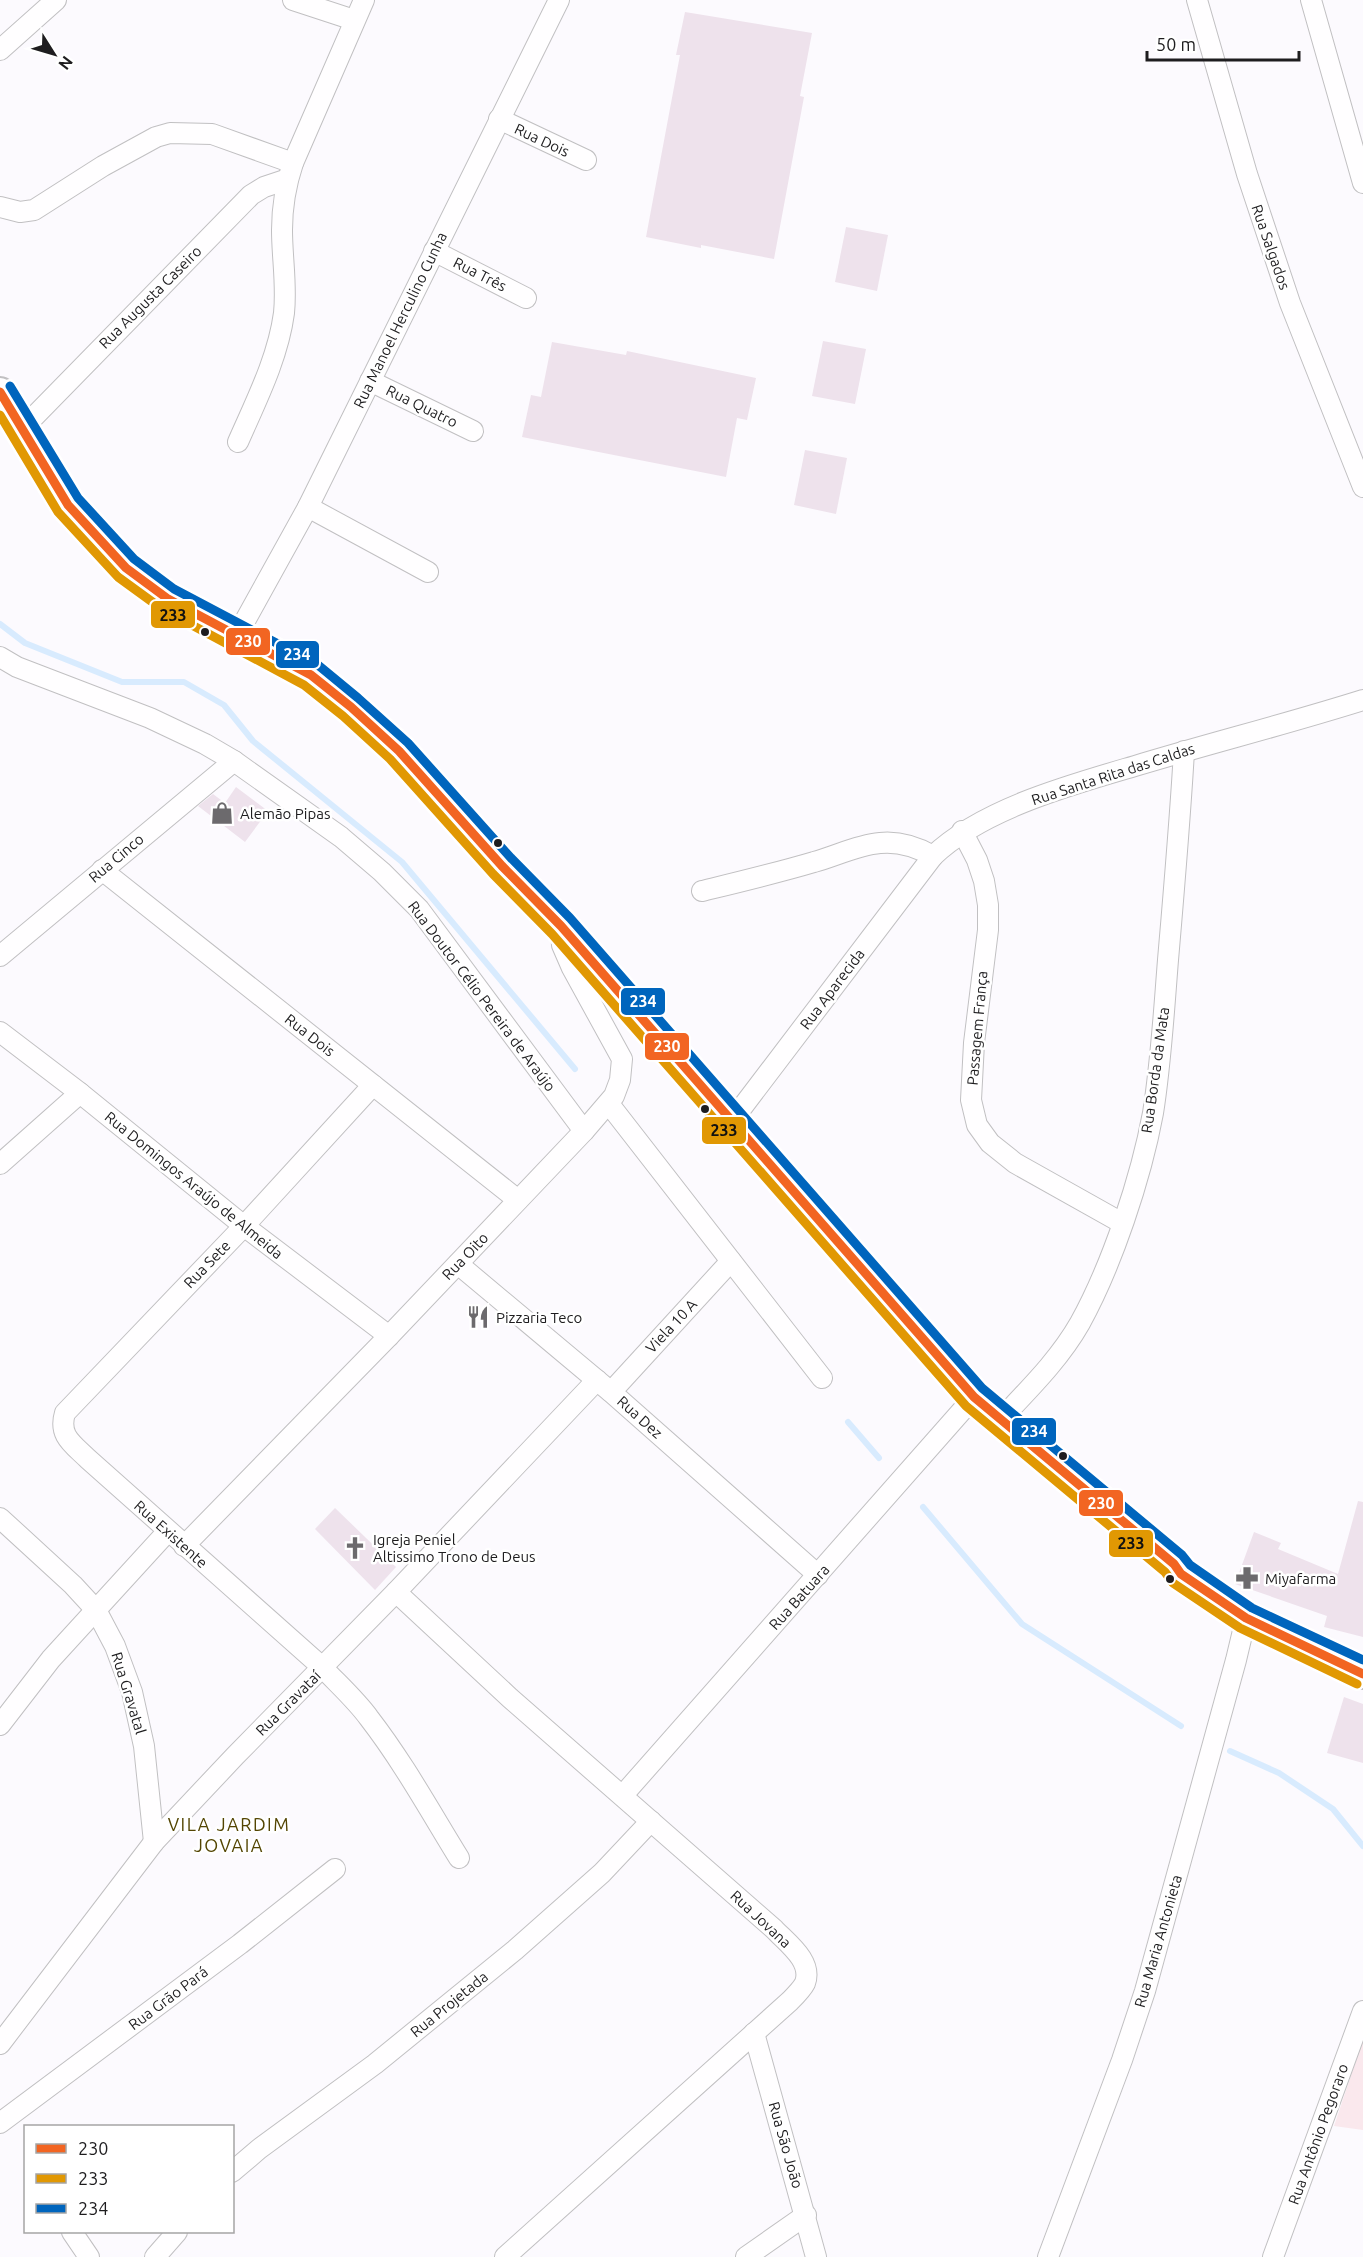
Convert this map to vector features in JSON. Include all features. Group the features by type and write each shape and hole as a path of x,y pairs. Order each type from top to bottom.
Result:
{"main road":[{"path":"0,392 68,505 126,568 168,599 311,675 351,707 399,751 502,866 561,926 974,1398 1174,1564 1181,1574 1245,1618 1358,1669"}],"street":[{"path":"0,50 56,0"},
{"path":"293,0 354,20"},
{"path":"238,442 266,377 284,314 282,230 290,171 364,0"},
{"name":"Rua Manoel Herculino Cunha","path":"236,637 308,507 559,0"},
{"name":"Rua Salgados","path":"1197,0 1247,174 1290,303 1357,463 1363,487"},
{"path":"1311,0 1363,183"},
{"name":"Rua Dois","path":"499,119 586,160"},
{"path":"0,207 20,212 34,210 103,166 156,137 170,133 212,134 290,171"},
{"name":"Rua Augusta Caseiro","path":"21,430 250,195 290,171"},
{"name":"Rua Três","path":"434,250 526,298"},
{"name":"Rua Quatro","path":"370,381 473,430"},
{"path":"308,507 428,572"},
{"name":"Rua Doutor Célio Pereira de Araújo","path":"0,657 17,667 150,718 205,744 234,761 341,837 382,872 419,909 584,1131"},
{"name":"Rua Santa Rita das Caldas","path":"933,856 962,831 1028,801 1083,781 1363,700"},
{"name":"Rua Borda da Mata","path":"999,1421 1046,1371 1079,1324 1104,1274 1140,1168 1153,1113 1178,852 1184,751"},
{"name":"Rua Cinco","path":"0,956 234,761"},
{"name":"Passagem França","path":"962,831 977,860 988,904 988,930 974,1043 971,1089 971,1100 977,1125 990,1143 1015,1162 1122,1223"},
{"path":"702,891 881,842 899,843 918,848 933,856"},
{"name":"Rua Aparecida","path":"731,1122 933,856"},
{"name":"Rua Dois","path":"102,870 518,1200"},
{"name":"Rua Oito","path":"184,1546 389,1336 609,1104 620,1080 622,1059 572,968 562,945 561,926"},
{"name":"Rua Domingos Araújo de Almeida","path":"0,1032 80,1093 244,1226 389,1336"},
{"name":"Rua Sete","path":"88,1388 244,1226 373,1085"},
{"path":"0,1164 80,1093"},
{"path":"609,1104 822,1378"},
{"name":"Viela 10 A","path":"604,1386 731,1261"},
{"name":"Rua Dez","path":"458,1264 604,1386 818,1575"},
{"name":"Rua Gravataí","path":"0,2044 154,1842 396,1592 604,1386"},
{"name":"Rua Existente","path":"88,1388 65,1413 61,1425 65,1436 184,1546 322,1667 369,1717 459,1858"},
{"name":"Rua Batuara","path":"623,1795 974,1398"},
{"name":"Rua Gravatal","path":"0,1518 73,1585 96,1610 115,1646 132,1692 144,1746 154,1842"},
{"path":"0,1725 51,1659 168,1531"},
{"name":"Rua Jovana","path":"396,1592 510,1698 774,1929 800,1956 807,1970 805,1984 790,2001 506,2257"},
{"name":"Rua Maria Antonieta","path":"1048,2257 1122,2060 1145,1991 1236,1660 1245,1618"},
{"name":"Rua Projetada","path":"234,2170 259,2149 375,2064 515,1950 602,1874 651,1821"},
{"name":"Rua Grão Pará","path":"0,2123 249,1937 335,1869"},
{"name":"Rua Antônio Pegoraro","path":"1273,2257 1363,2011"},
{"name":"Rua São João","path":"754,2032 816,2257"},
{"path":"746,2257 806,2214"},
{"path":"155,2257 176,2233"}],"shaded area":[{"path":"1363,2040 1363,2130 1334,2126"}],"building":[{"path":"685,12 812,33 800,96 804,97 774,259 646,237 680,55 676,55"},
{"path":"846,227 888,235 877,291 835,282"},
{"path":"823,341 866,349 855,404 812,396"},
{"path":"552,342 626,355 627,351 756,378 747,420 737,418 726,477 522,437 531,395 541,397"},
{"path":"805,450 847,458 836,514 794,505"},
{"path":"236,787 268,811 245,842 198,806 213,794 225,803"},
{"path":"1358,1501 1363,1502 1363,1637 1324,1627 1327,1616 1235,1584 1254,1532 1281,1543 1278,1549 1338,1574"},
{"name":"Igreja Peniel Altissimo Trono de Deus","path":"335,1508 396,1567 375,1590 315,1529"},
{"path":"1344,1697 1363,1704 1363,1763 1327,1753"}],"waterway":[{"path":"0,624 25,643 122,682 184,682 224,705 253,741 402,862 575,1069"},
{"path":"848,1422 879,1458"},
{"path":"923,1507 1022,1624 1181,1726"},
{"path":"1230,1751 1279,1773 1333,1809 1363,1846"}],"transit line":[{"name":"234","path":"10,386 78,498 134,559 174,589 318,665 408,743 511,858 570,918 982,1388 1182,1555 1190,1565 1252,1608 1363,1660"},
{"name":"230","path":"0,392 68,505 126,568 168,599 311,675 351,707 399,751 502,866 561,926 974,1397 1174,1564 1181,1574 1246,1618 1363,1674"},
{"name":"233","path":"0,415 58,512 118,577 162,609 304,685 343,716 390,759 493,874 552,934 966,1406 1165,1572 1173,1583 1240,1628 1357,1684"}],"place":[{"name":"Alemão Pipas","path":"222,813"},
{"name":"Pizzaria Teco","path":"478,1317"},
{"name":"Igreja Peniel Altissimo Trono de Deus","path":"355,1548"},
{"name":"Miyafarma","path":"1247,1578"}],"district":[{"name":"VILA JARDIM JOVAIA","path":"229,1834"}]}
